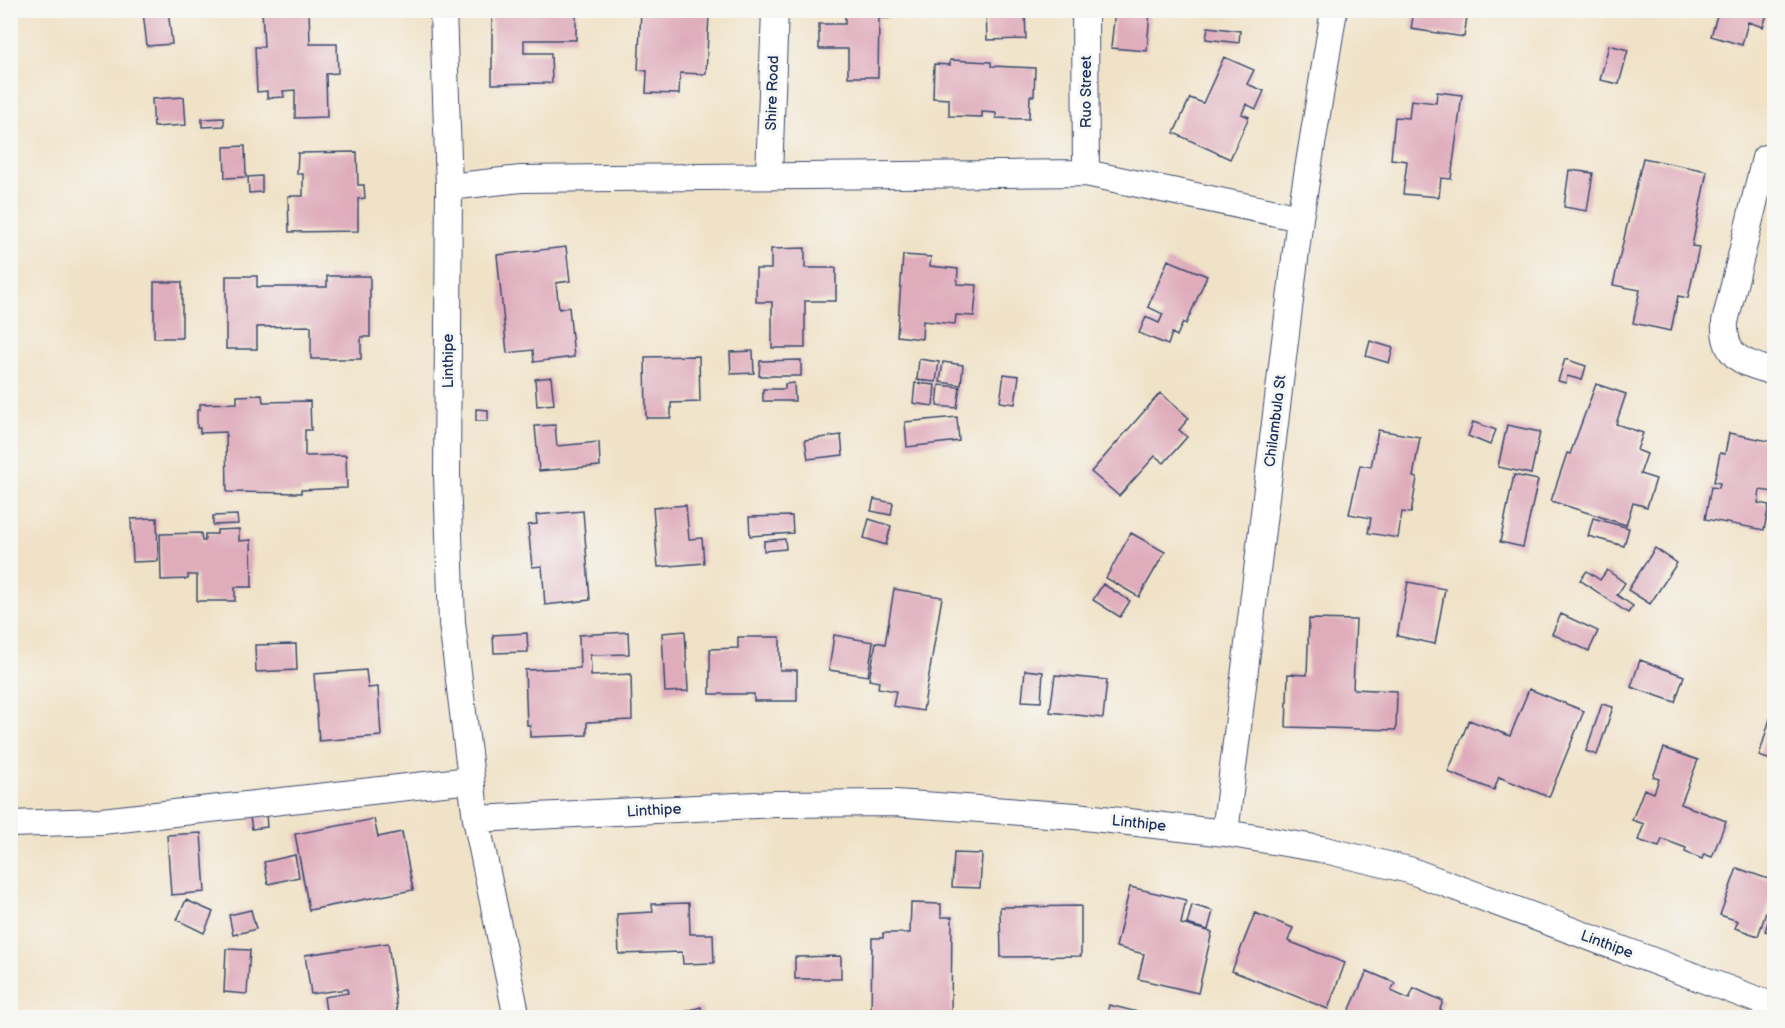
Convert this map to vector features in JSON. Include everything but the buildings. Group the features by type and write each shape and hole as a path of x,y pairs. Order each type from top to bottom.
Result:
{"street":[{"name":"Linthipe","path":"443,10 449,188 447,476 452,623 476,819 517,1017"},
{"name":"Shire Road","path":"769,175 775,10"},
{"name":"Ruo Street","path":"1085,10 1086,173"},
{"name":"Chilambula St","path":"1225,832 1299,219 1334,10"},
{"path":"1765,158 1725,322 1724,337 1730,351 1743,362 1774,372"},
{"path":"449,188 521,179 1086,173 1299,219"},
{"path":"10,824 102,821 470,780"},
{"name":"Linthipe","path":"476,819 776,804 895,803 1076,816 1225,832 1321,849 1409,870 1774,1006"}]}
